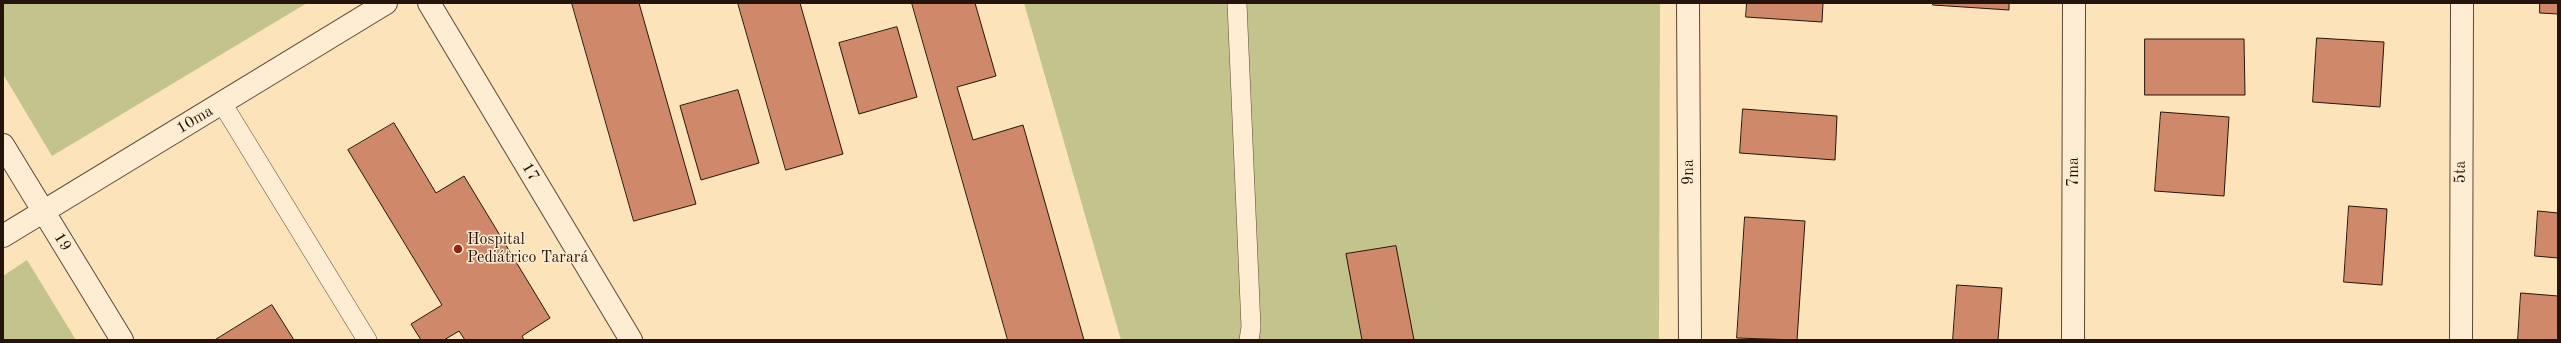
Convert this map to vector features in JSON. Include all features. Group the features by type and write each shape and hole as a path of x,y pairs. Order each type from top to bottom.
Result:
{"street":[{"name":"10ma","path":"3,236 386,3"},
{"name":"17","path":"429,3 631,340"},
{"name":"9na","path":"1688,3 1690,340"},
{"name":"7ma","path":"2073,340 2074,3"},
{"name":"5ta","path":"2461,340 2462,3"},
{"name":"19","path":"3,145 122,340"}],"lane":[{"path":"1237,3 1251,327 1249,340"},
{"path":"222,103 367,340"}],"green space":[{"path":"3,3 307,3 52,156 3,74"},
{"path":"1024,3 1660,3 1659,340 1121,340"},
{"path":"27,260 76,340 3,340 3,276"}],"building":[{"path":"572,3 639,3 696,204 634,221"},
{"path":"738,3 800,3 843,154 786,170"},
{"path":"912,3 975,3 996,76 957,87 973,140 1023,125 1084,340 1008,340"},
{"path":"1747,3 1823,3 1822,22 1746,17"},
{"path":"1933,3 2009,3 2009,10 1933,5"},
{"path":"2540,3 2558,3 2558,14 2540,13"},
{"path":"897,27 917,97 859,114 839,43"},
{"path":"2317,38 2384,42 2380,107 2313,102"},
{"path":"2145,39 2244,39 2245,95 2145,95"},
{"path":"738,90 759,163 701,180 680,106"},
{"path":"1743,109 1837,116 1835,160 1740,153"},
{"path":"2161,112 2229,117 2224,196 2155,191"},
{"name":"Hospital Pediátrico Tarará","path":"394,123 436,193 464,176 550,318 522,336 524,340 465,340 459,331 444,340 421,340 411,324 442,305 348,150"},
{"path":"2349,206 2387,209 2382,285 2344,282"},
{"path":"2538,211 2558,213 2558,258 2535,256"},
{"path":"1745,217 1805,221 1797,340 1737,338"},
{"path":"1396,246 1414,340 1362,340 1346,254"},
{"path":"1957,285 2002,288 1998,340 1953,340"},
{"path":"2521,293 2558,296 2558,340 2518,340"},
{"path":"272,305 294,340 215,340"}],"place":[{"name":"Hospital Pediátrico Tarará","path":"458,249"}]}
